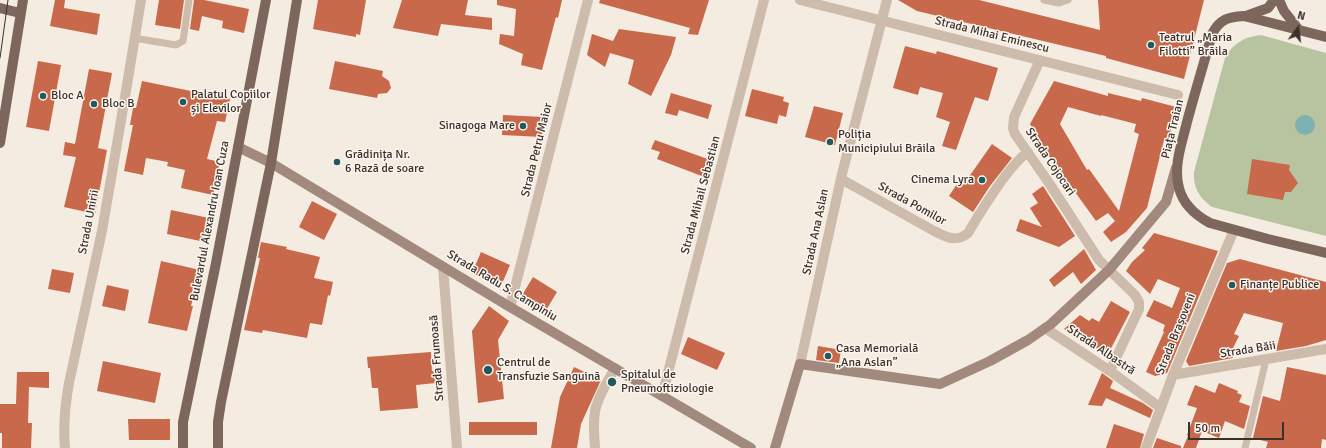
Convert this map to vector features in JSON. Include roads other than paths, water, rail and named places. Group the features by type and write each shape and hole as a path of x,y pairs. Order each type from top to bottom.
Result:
{"main road":[{"path":"0,143 23,0"},
{"name":"Bulevardul Alexandru Ioan Cuza","path":"183,448 182,422 216,263 266,0"},
{"path":"218,448 220,402 271,163 297,0"},
{"path":"1244,16 1268,8 1274,0"},
{"path":"1279,0 1287,15 1299,30"},
{"path":"0,8 20,13"},
{"name":"Piața Traian","path":"1326,38 1244,16 1234,16 1221,21 1216,26 1212,34 1178,160 1177,177 1179,188 1188,206 1202,219 1234,230 1326,253"}],"street":[{"name":"Strada Unirii","path":"65,448 65,408 69,383 102,230 141,0"},
{"name":"Strada Petru Maior","path":"510,307 588,0"},
{"name":"Strada Mihail Sebastian","path":"662,396 764,0"},
{"name":"Strada Mihai Eminescu","path":"800,0 1178,95"},
{"name":"Strada Ana Aslan","path":"775,448 800,364 841,179 880,20 887,0"},
{"name":"Strada Cojocari","path":"1040,60 1016,110 1012,123 1015,134 1051,186 1093,252 1108,270 1135,295 1140,306 1110,371"},
{"name":"Strada Radu S. Campiniu","path":"238,147 271,163 510,307 752,448"},
{"name":"Strada Pomilor","path":"841,179 941,235 952,239 963,237 968,233 1001,183 1018,161 1028,152"},
{"path":"800,364 940,384 990,361 1028,340 1045,328 1108,270 1166,202 1178,160"},
{"name":"Strada Brașoveni","path":"1146,448 1173,375 1234,230"},
{"name":"Strada Frumoasă","path":"443,267 456,448"},
{"name":"Strada Albastră","path":"1045,328 1110,371 1161,408"},
{"name":"Strada Băii","path":"1173,375 1326,349"},
{"path":"595,448 595,409 615,368"}],"lane":[{"path":"134,38 176,45 183,41 189,0"},
{"path":"1044,0 1059,3 1067,0"},
{"path":"1245,448 1266,360"}],"water":[{"path":"1305,115 1312,118 1315,125 1312,132 1305,135 1298,132 1295,125 1298,118"}],"tram line":[{"path":"0,58 8,0"}],"place":[{"name":"Teatrul „Maria Filotti” Brăila","path":"1151,45"},
{"name":"Bloc A","path":"43,96"},
{"name":"Palatul Copiilor și Elevilor","path":"183,102"},
{"name":"Bloc B","path":"94,104"},
{"name":"Sinagoga Mare","path":"523,126"},
{"name":"Poliția Municipiului Brăila","path":"830,142"},
{"name":"Grădinița Nr. 6 Rază de soare","path":"337,162"},
{"name":"Cinema Lyra","path":"982,180"},
{"name":"Finanțe Publice","path":"1232,285"},
{"name":"Casa Memorială „Ana Aslan”","path":"828,356"},
{"name":"Centrul de Transfuzie Sanguină","path":"488,370"},
{"name":"Spitalul de Pneumoftiziologie","path":"612,382"}]}
